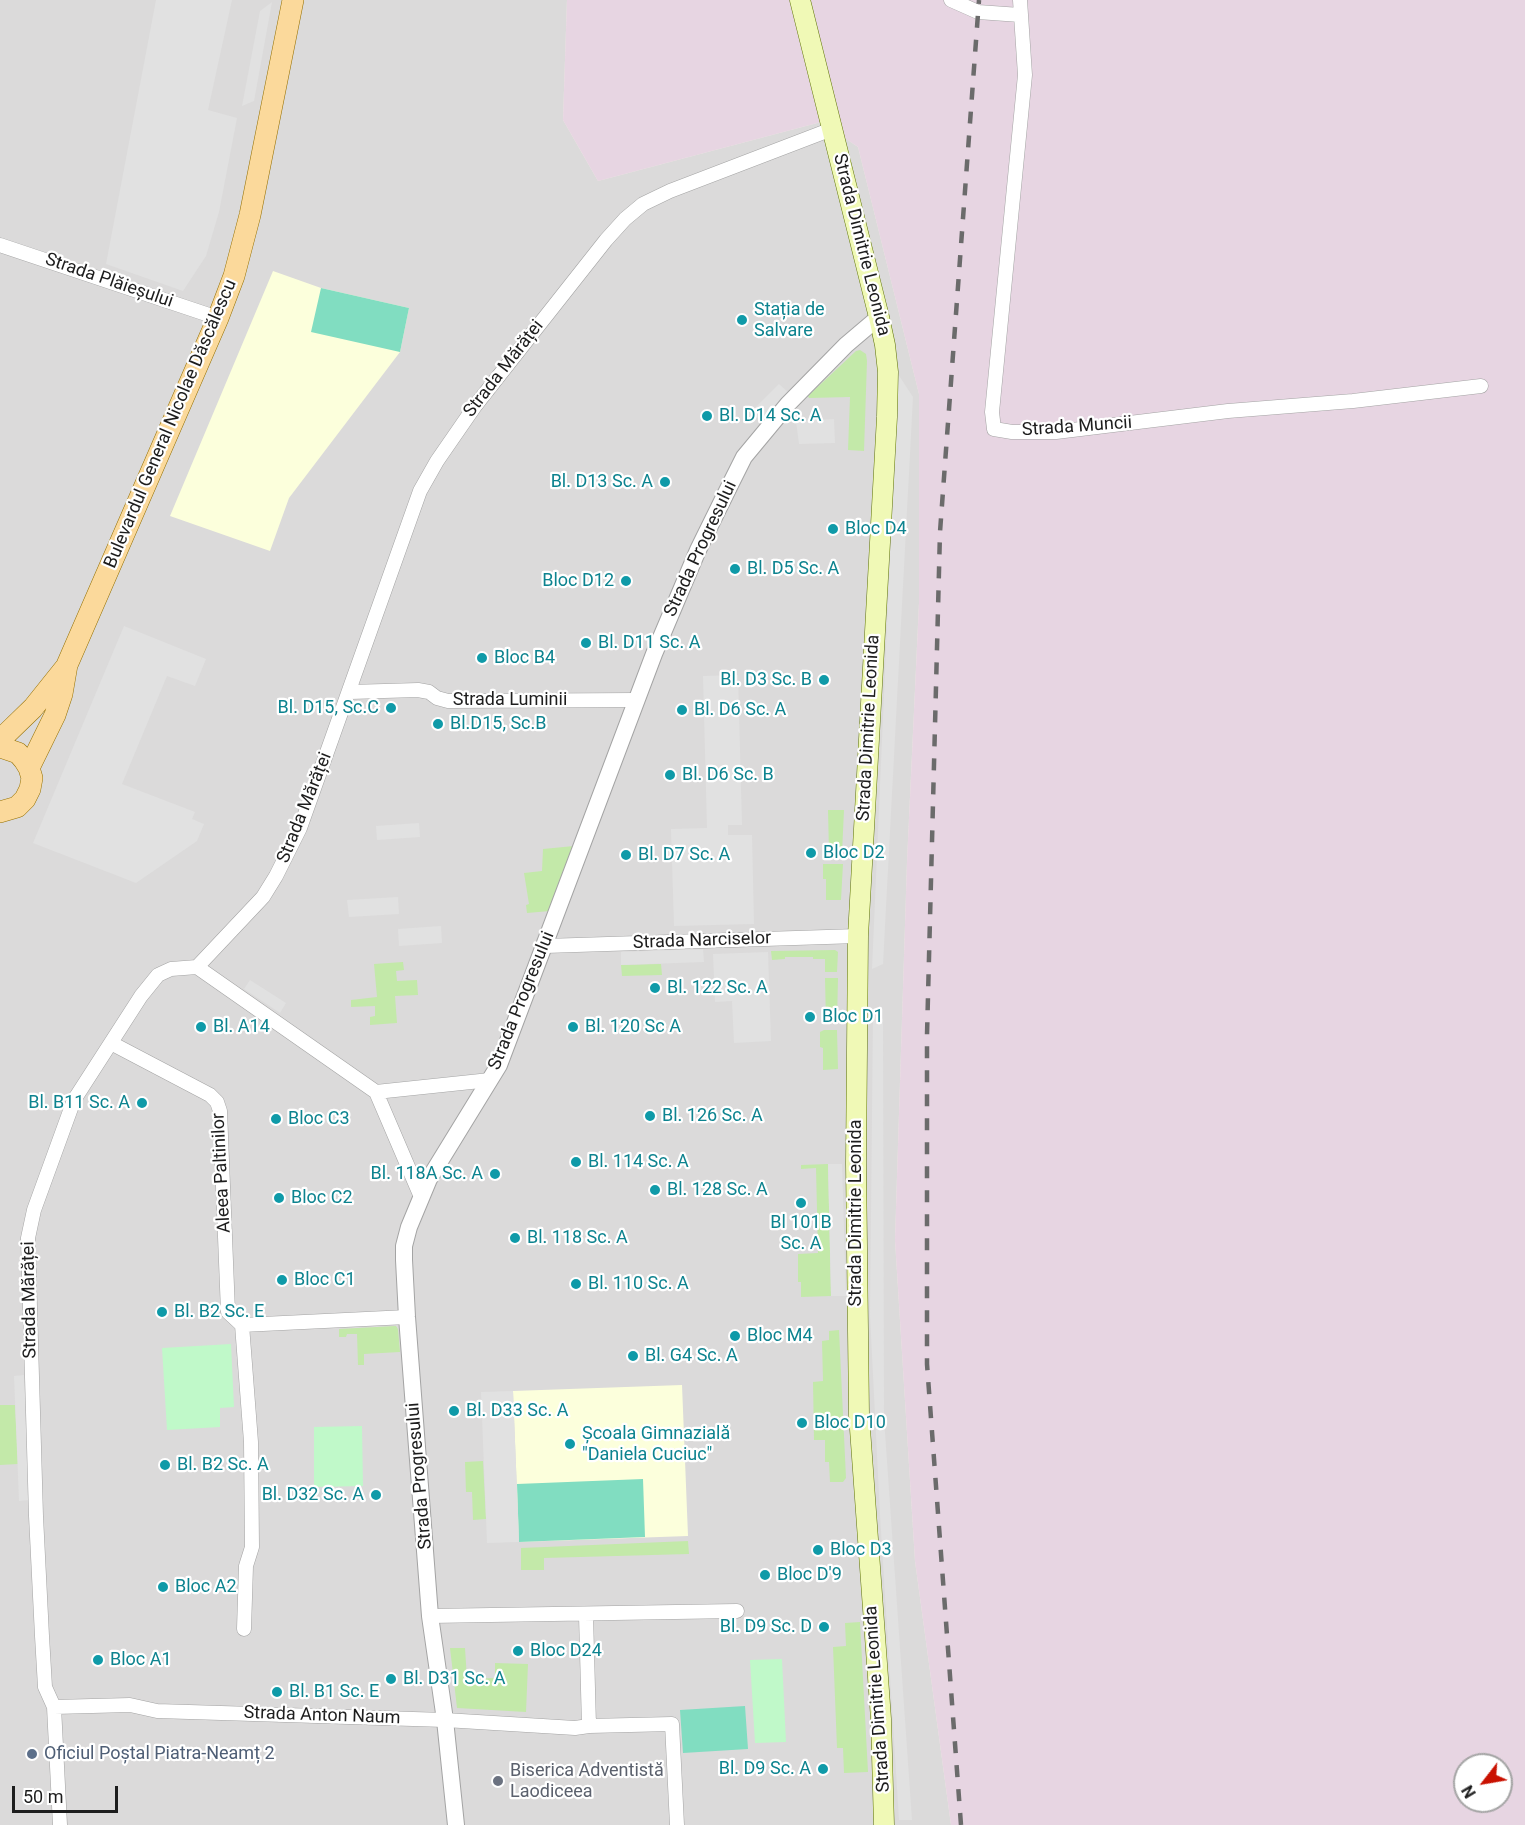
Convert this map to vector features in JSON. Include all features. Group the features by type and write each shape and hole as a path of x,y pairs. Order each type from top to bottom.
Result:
{"main road":[{"name":"Bulevardul General Nicolae Dăscălescu","path":"29,768 55,715 62,694 67,665 218,318 234,276 250,215 293,0"},
{"name":"Strada Dimitrie Leonida","path":"800,0 879,317 888,372 858,936 856,1151 857,1346 861,1438 881,1719 884,1825"},
{"name":"Bulevardul General Nicolae Dăscălescu","path":"0,740 33,708 67,665"},
{"path":"0,747 18,753 29,768 32,778 26,799 2,816"}],"street":[{"path":"951,0 978,12 1020,15"},
{"name":"Strada Muncii","path":"1020,0 1025,75 992,412 994,429 1012,432 1056,432 1228,411 1353,401 1480,386"},
{"name":"Strada Mărăței","path":"60,1825 54,1707 45,1687 36,1516 28,1238 34,1210 74,1100 141,996 158,975 171,969 196,967 263,897 276,876 300,828 420,491 437,461 475,406 606,240 625,219 644,204 832,129"},
{"name":"Strada Plăieșului","path":"0,245 218,318"},
{"name":"Strada Progresului","path":"456,1825 445,1720 430,1616 406,1317 404,1246 409,1227 429,1179 499,1065 662,634 698,550 744,457 788,404 846,345 879,317"},
{"name":"Strada Luminii","path":"350,692 418,690 429,692 437,698 448,701 637,700"},
{"name":"Strada Narciselor","path":"545,946 858,936"},
{"path":"196,967 376,1092 422,1197"},
{"name":"Aleea Paltinilor","path":"111,1043 198,1088 217,1102 220,1111 228,1312 242,1325 250,1442 252,1547 246,1566 244,1629"},
{"path":"376,1092 490,1080"},
{"path":"242,1325 406,1317"},
{"path":"430,1616 737,1611"},
{"path":"586,1615 590,1726"},
{"name":"Strada Anton Naum","path":"54,1707 130,1705 157,1711 445,1720 575,1728 672,1724 677,1825"}],"shaded area":[{"path":"0,0 567,0 563,120 598,181 821,122 858,147 919,394 919,603 907,862 895,1240 915,1561 951,1825 0,1825"},
{"path":"156,0 232,0 208,110 237,118 219,212 206,256 183,291 106,264"},
{"path":"567,0 1525,0 1525,1825 951,1825 915,1561 895,1240 907,862 919,603 919,394 858,147 821,122 598,181 563,120"},
{"path":"272,2 254,101 242,106 260,11"},
{"path":"273,271 321,288 409,308 400,352 289,498 270,551 170,516"},
{"path":"898,374 913,397 883,964 872,969"},
{"path":"779,384 788,392 761,421 751,412"},
{"path":"834,419 835,443 799,444 796,421"},
{"path":"124,626 206,659 195,686 167,676 122,784 195,812 192,819 204,824 197,841 136,883 33,843"},
{"path":"738,675 742,825 728,825 728,835 752,835 754,924 674,926 671,829 707,828 703,676"},
{"path":"419,823 420,837 377,840 376,826"},
{"path":"398,897 399,914 349,917 347,900"},
{"path":"441,926 442,943 399,946 398,929"},
{"path":"703,949 704,962 621,965 621,952"},
{"path":"768,952 771,1041 734,1043 732,1001 715,1002 713,954"},
{"path":"250,980 286,1003 280,1013 244,989"},
{"path":"873,1014 883,1019 884,1418 912,1820 899,1820 870,1315"},
{"path":"828,1164 842,1164 846,1296 831,1296"},
{"path":"24,1375 29,1500 19,1501 14,1376"},
{"path":"682,1385 688,1536 519,1542 513,1391"},
{"path":"513,1391 519,1542 487,1543 481,1392"}],"green space":[{"path":"321,288 409,308 400,352 311,332"},
{"path":"860,350 866,354 867,361 864,451 848,450 850,397 809,398 808,396 856,351"},
{"path":"828,810 844,810 842,853 829,853"},
{"path":"574,846 550,911 527,913 526,905 529,904 524,873 542,871 543,849"},
{"path":"823,864 843,864 841,900 826,900"},
{"path":"835,950 838,952 837,972 825,972 825,959 785,957 785,959 772,960 771,951"},
{"path":"403,962 404,970 396,971 397,981 417,980 418,995 395,996 397,1023 370,1025 370,1017 375,1016 375,1006 351,1007 351,1000 377,997 374,964"},
{"path":"661,964 662,975 622,976 621,965"},
{"path":"825,978 838,978 837,1022 826,1022"},
{"path":"837,1030 838,1069 823,1070 820,1032"},
{"path":"828,1164 831,1296 801,1297 801,1282 798,1282 798,1254 818,1253 816,1168 801,1169 801,1165"},
{"path":"396,1326 400,1352 364,1354 364,1365 358,1365 357,1334 339,1337 339,1329"},
{"path":"839,1330 846,1478 843,1482 830,1482 829,1462 825,1462 825,1440 814,1440 813,1382 823,1381 822,1341 829,1340 829,1331"},
{"path":"231,1344 234,1407 220,1408 220,1427 167,1430 162,1348"},
{"path":"0,1405 15,1405 18,1464 0,1465"},
{"path":"362,1426 363,1486 314,1487 314,1427"},
{"path":"483,1461 486,1519 473,1520 472,1492 466,1492 465,1462"},
{"path":"643,1479 645,1537 519,1542 517,1484"},
{"path":"688,1541 689,1554 544,1558 544,1570 521,1570 521,1548"},
{"path":"860,1622 868,1772 844,1773 843,1748 837,1748 833,1647 846,1646 845,1623"},
{"path":"450,1648 465,1648 467,1679 495,1678 495,1663 528,1664 526,1712 457,1708"},
{"path":"782,1659 786,1742 755,1743 750,1660"},
{"path":"745,1706 748,1749 683,1753 680,1710"}],"railway":[{"path":"961,1825 927,1364 927,1035 940,532 979,0"}],"place":[{"name":"Stația de Salvare","path":"742,320"},
{"name":"Bl. D14 Sc. A","path":"707,416"},
{"name":"Bl. D13 Sc. A","path":"665,482"},
{"name":"Bloc D4","path":"833,529"},
{"name":"Bl. D5 Sc. A","path":"735,569"},
{"name":"Bloc D12","path":"626,581"},
{"name":"Bl. D11 Sc. A","path":"586,643"},
{"name":"Bloc B4","path":"482,658"},
{"name":"Bl. D3 Sc. B","path":"824,680"},
{"name":"Bl. D15, Sc.C","path":"391,708"},
{"name":"Bl. D6 Sc. A","path":"682,710"},
{"name":"Bl.D15, Sc.B","path":"438,724"},
{"name":"Bl. D6 Sc. B","path":"670,775"},
{"name":"Bloc D2","path":"811,853"},
{"name":"Bl. D7 Sc. A","path":"626,855"},
{"name":"Bl. 122 Sc. A","path":"655,988"},
{"name":"Bloc D1","path":"810,1017"},
{"name":"Bl. A14","path":"201,1027"},
{"name":"Bl. 120 Sc A","path":"573,1027"},
{"name":"Bl. B11 Sc. A","path":"142,1103"},
{"name":"Bl. 126 Sc. A","path":"650,1116"},
{"name":"Bloc C3","path":"276,1119"},
{"name":"Bl. 114 Sc. A","path":"576,1162"},
{"name":"Bl. 118A Sc. A","path":"495,1174"},
{"name":"Bl. 128 Sc. A","path":"655,1190"},
{"name":"Bloc C2","path":"279,1198"},
{"name":"Bl 101B Sc. A","path":"801,1203"},
{"name":"Bl. 118 Sc. A","path":"515,1238"},
{"name":"Bloc C1","path":"282,1280"},
{"name":"Bl. 110 Sc. A","path":"576,1284"},
{"name":"Bl. B2 Sc. E","path":"162,1312"},
{"name":"Bloc M4","path":"735,1336"},
{"name":"Bl. G4 Sc. A","path":"633,1356"},
{"name":"Bl. D33 Sc. A","path":"454,1411"},
{"name":"Bloc D10","path":"802,1423"},
{"name":"Școala Gimnazială \"Daniela Cuciuc\"","path":"570,1444"},
{"name":"Bl. B2 Sc. A","path":"165,1465"},
{"name":"Bl. D32 Sc. A","path":"376,1495"},
{"name":"Bloc D3","path":"818,1550"},
{"name":"Bloc D'9","path":"765,1575"},
{"name":"Bloc A2","path":"163,1587"},
{"name":"Bl. D9 Sc. D","path":"824,1627"},
{"name":"Bloc D24","path":"518,1651"},
{"name":"Bloc A1","path":"98,1660"},
{"name":"Bl. D31 Sc. A","path":"391,1679"},
{"name":"Bl. B1 Sc. E","path":"277,1692"},
{"name":"Oficiul Poștal Piatra-Neamț 2","path":"32,1754"},
{"name":"Bl. D9 Sc. A","path":"823,1769"},
{"name":"Biserica Adventistă Laodiceea","path":"498,1781"}]}
